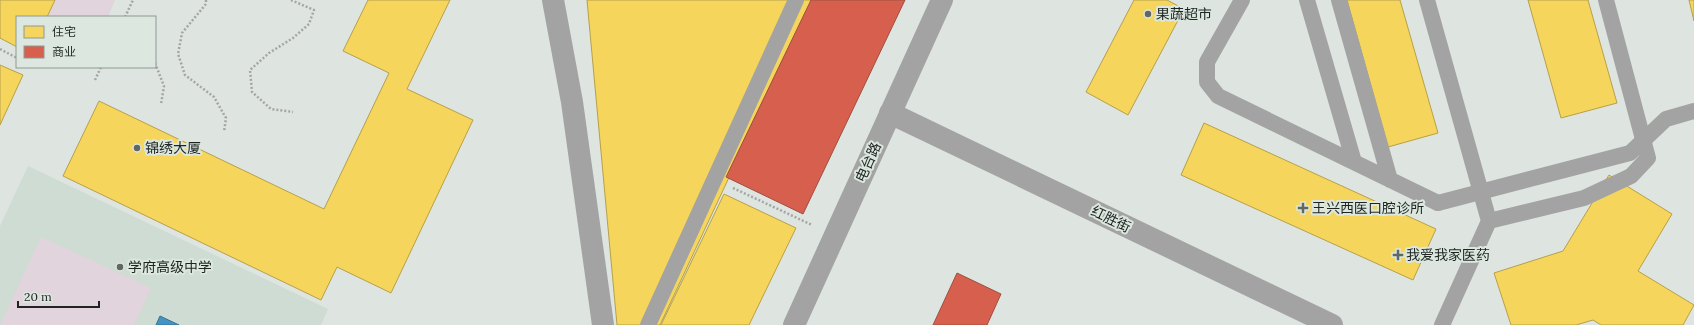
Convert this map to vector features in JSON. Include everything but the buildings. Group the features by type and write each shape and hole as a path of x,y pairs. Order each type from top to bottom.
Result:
{"street":[{"path":"553,0 572,102 604,325"},
{"name":"电台路","path":"794,325 942,0"},
{"name":"红胜街","path":"890,113 1332,325"}],"lane":[{"path":"648,325 796,0"},
{"path":"1242,0 1207,62 1207,82 1218,96 1438,204 1630,153 1666,119 1694,111"},
{"path":"1307,0 1354,162"},
{"path":"1339,0 1390,180"},
{"path":"1427,0 1489,221 1442,325"},
{"path":"1489,221 1584,198 1631,176 1648,158 1606,0"}],"path":[{"path":"125,16 133,0"},
{"path":"206,0 206,4 182,33 178,54 186,75 214,97 226,118 224,132"},
{"path":"292,0 314,10 309,24 293,38 269,53 250,70 252,92 271,109 293,112"},
{"path":"0,49 16,57"},
{"path":"156,66 164,86 161,104"},
{"path":"95,80 101,68"},
{"path":"715,179 834,236"}],"shaded area":[{"path":"55,0 115,0 108,16 47,16"},
{"name":"学府高级中学","path":"28,166 328,309 321,325 0,325 0,226"},
{"path":"41,237 151,288 134,325 0,325"}],"place":[{"name":"果蔬超市","path":"1148,14"},
{"name":"锦绣大厦","path":"137,148"},
{"name":"王兴西医口腔诊所","path":"1303,208"},
{"name":"我爱我家医药","path":"1398,255"},
{"name":"学府高级中学","path":"120,267"}]}
